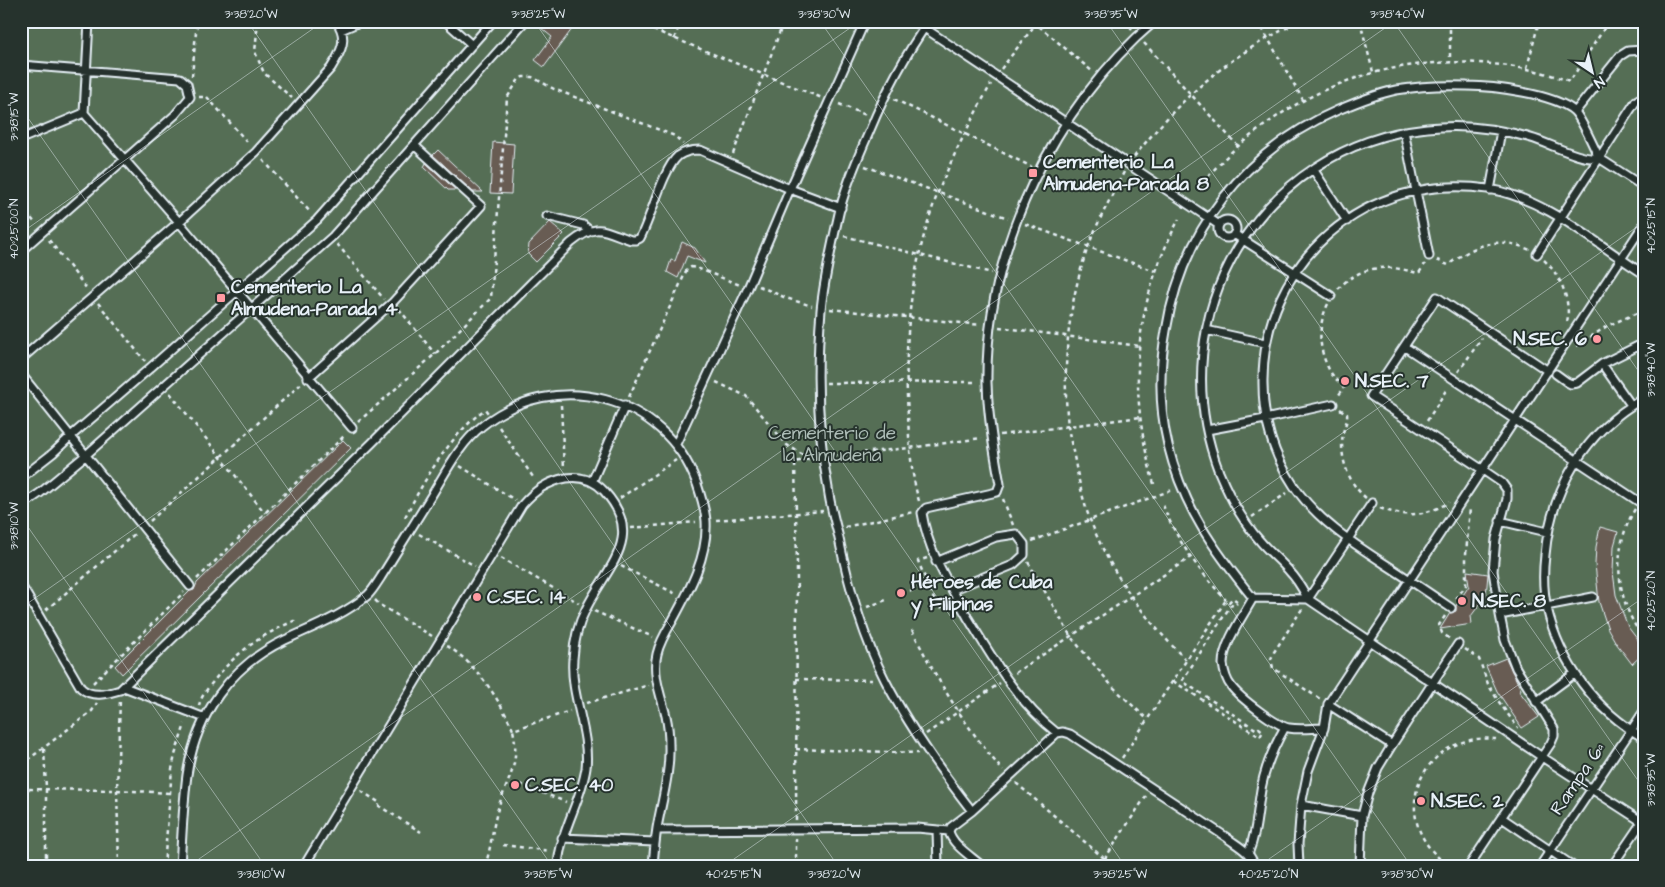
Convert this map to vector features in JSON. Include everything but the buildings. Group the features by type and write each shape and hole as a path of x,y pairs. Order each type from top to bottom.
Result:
{"lane":[{"path":"89,21 84,113 179,222 308,378 352,428"},
{"path":"21,359 179,222 256,152 331,68 340,54 343,45 341,30 336,21"},
{"path":"341,30 362,21"},
{"path":"445,21 472,45"},
{"path":"21,478 53,454 71,436 317,220 493,21"},
{"path":"21,506 40,493 86,455 333,236 525,21"},
{"path":"676,444 749,285 865,21"},
{"path":"914,21 1219,225"},
{"path":"929,21 904,60 875,118 856,162 841,208 821,308 818,383 821,435 832,510 846,573 867,638 885,681 919,739 972,811"},
{"path":"1057,733 1041,720 1007,679 982,640 936,562 922,513 926,508 997,492 999,489 1000,484 991,436 987,382 990,326 1000,275 1017,221 1038,170 1066,123 1099,77 1155,21"},
{"path":"1575,112 1620,56 1628,51 1644,50"},
{"path":"21,66 180,78 187,84 190,98 125,160 21,251"},
{"path":"1308,599 1253,598 1228,568 1195,518 1180,483 1168,445 1162,410 1162,353 1172,296 1194,242 1208,217 1230,190 1255,164 1285,139 1315,120 1395,90 1422,87 1482,86 1506,88 1534,95 1575,112 1599,158 1644,187"},
{"path":"1537,254 1636,101 1644,96"},
{"path":"21,139 84,113"},
{"path":"1599,158 1592,159 1576,155 1531,138 1501,130 1449,126 1383,135 1356,145 1313,169 1293,183 1259,217 1242,240 1220,284 1212,305 1206,330 1200,383 1207,430 1228,492 1258,540 1291,573 1308,599 1542,757 1643,822 1612,866"},
{"path":"1490,190 1501,130"},
{"path":"1404,131 1429,256"},
{"path":"308,378 393,302 481,206 414,145"},
{"path":"21,585 81,688 84,691 100,695 122,689 372,443 571,243 589,230 602,230 636,240 640,238 669,169 677,158 688,151 700,150 790,189 841,208"},
{"path":"1313,169 1347,220"},
{"path":"1451,608 1348,540 1319,516 1295,487 1279,458 1265,419 1263,371 1266,343 1279,299 1294,273 1325,238 1347,220 1392,198 1416,191 1442,187 1490,190 1521,198 1560,218 1644,274"},
{"path":"547,216 583,225 589,230"},
{"path":"1224,220 1230,221 1235,226 1234,234 1230,237 1223,237 1218,232 1219,225 1224,220"},
{"path":"1299,866 1298,844 1301,805 1308,771 1324,728 1328,704 1644,224"},
{"path":"1234,234 1331,296"},
{"path":"1470,866 1551,743 1554,729 1516,668 1505,640 1500,615 1493,571 1496,539 1507,499 1507,490 1502,483 1371,396 1437,296 1548,371"},
{"path":"1206,330 1266,343"},
{"path":"1556,374 1561,379 1572,384 1577,383 1602,364 1644,343"},
{"path":"1405,347 1641,503"},
{"path":"1602,364 1631,405"},
{"path":"21,374 190,586"},
{"path":"180,866 187,774 195,744 205,718 215,699 229,680 249,661 276,645 348,610 369,593 452,461 480,427 493,418 525,402 578,395 625,405 654,423 676,444 692,472 701,496 706,521 701,559 697,573 661,641 656,662 658,683 666,718 669,769 657,830 653,866"},
{"path":"1644,398 1631,405 1601,430 1576,461 1558,495 1547,532 1543,570 1546,607 1558,642 1574,674 1610,715 1644,738"},
{"path":"1207,430 1334,404"},
{"path":"592,482 625,405"},
{"path":"304,866 522,505 540,487 556,480 583,479 601,488 613,503 619,513 622,528 620,548 614,563 587,607 580,623 573,660 573,675 586,741 586,769 562,838 558,866"},
{"path":"1308,599 1372,503"},
{"path":"1500,521 1547,532"},
{"path":"936,562 996,537 1016,534 1024,544 1024,555 1013,565 952,590"},
{"path":"1500,615 1593,597"},
{"path":"1253,598 1226,648 1223,664 1229,684 1239,696 1285,727 1324,728"},
{"path":"1360,866 1362,816 1378,768 1458,644"},
{"path":"1536,702 1574,674"},
{"path":"122,689 205,718"},
{"path":"1328,704 1392,745"},
{"name":"Rampa 6ª","path":"1540,866 1644,711"},
{"path":"1248,854 1254,839 1260,794 1274,746 1285,727"},
{"path":"982,866 950,836 949,831 951,827 972,811 1057,733 1063,732 1070,734 1193,815 1248,854 1254,861 1254,866"},
{"path":"1301,805 1362,816"},
{"path":"1502,818 1573,866"},
{"path":"657,830 917,828 949,831"},
{"path":"938,830 938,866"},
{"path":"562,838 656,842"}],"path":[{"path":"187,84 192,74 196,21"},
{"path":"258,21 255,52 264,73 299,104"},
{"path":"558,26 562,21"},
{"path":"630,21 875,118"},
{"path":"674,39 681,21"},
{"path":"730,162 784,21"},
{"path":"1258,21 1303,100"},
{"path":"1187,661 1159,633 1132,597 1108,558 1091,521 1079,481 1068,427 1066,388 1068,336 1076,291 1088,248 1105,207 1128,164 1155,130 1191,92 1228,62 1267,38 1300,21"},
{"path":"1360,21 1373,72"},
{"path":"1450,21 1450,62"},
{"path":"1527,69 1539,21"},
{"path":"1199,189 1238,146 1274,118 1303,100 1344,81 1373,72 1414,64 1450,62 1489,64 1527,69 1570,81 1609,21"},
{"path":"922,513 910,448 906,381 913,286 920,255 939,192 965,134 996,76 1036,22 1099,77"},
{"path":"1138,36 1191,92 1238,146"},
{"path":"84,691 352,428 435,354 491,298 507,98 519,79 523,76 532,77 554,89 675,136"},
{"path":"886,95 1038,170"},
{"path":"856,162 1155,271"},
{"path":"21,206 150,368"},
{"path":"1154,484 1146,454 1140,417 1138,383 1139,346 1145,310 1155,271 1179,219"},
{"path":"835,234 1000,275"},
{"path":"1450,502 1432,512 1412,515 1389,511 1372,503 1361,494 1347,473 1342,453 1347,414 1334,404 1344,388 1332,374 1324,358 1320,334 1323,313 1331,296 1352,277 1373,268 1400,268 1419,273 1429,256 1446,266 1474,248 1493,243 1503,243 1520,246 1537,254 1554,271 1562,285 1568,309 1566,324"},
{"path":"342,250 384,298"},
{"path":"625,405 688,269 691,267 821,308 990,326 1139,346"},
{"path":"393,302 435,354"},
{"path":"1574,348 1608,326 1644,310"},
{"path":"706,377 746,396 787,445 810,459"},
{"path":"39,616 143,527 308,378"},
{"path":"818,383 987,382"},
{"path":"165,386 265,513"},
{"path":"560,396 564,479"},
{"path":"468,422 485,409"},
{"path":"796,866 795,462 1140,417"},
{"path":"493,418 540,487"},
{"path":"613,503 683,455"},
{"path":"452,461 522,505"},
{"path":"1245,522 1295,487"},
{"path":"999,489 1016,534"},
{"path":"1024,544 1164,493"},
{"path":"404,518 414,499"},
{"path":"1641,503 1626,525 1620,551 1619,577 1621,591 1629,616 1644,640"},
{"path":"1163,505 1191,557 1213,586 1226,600 1229,602 1233,598 1237,602"},
{"path":"1470,506 1466,554 1466,585 1439,625 1442,633 1479,659 1488,684 1518,728"},
{"path":"622,528 832,510"},
{"path":"837,529 916,511 922,513"},
{"path":"411,529 483,571"},
{"path":"1024,555 1071,637 1112,686 1147,720"},
{"path":"499,557 587,607 661,641"},
{"path":"919,739 1191,557"},
{"path":"923,559 918,561 938,609 948,605"},
{"path":"614,563 684,598"},
{"path":"910,591 938,581"},
{"path":"369,593 380,605 450,647 477,672 501,705 513,730 516,755 514,770 497,811 485,866"},
{"path":"867,607 889,599"},
{"path":"1308,599 1274,652 1271,663 1273,668 1328,704"},
{"path":"1117,766 1226,600"},
{"path":"279,628 294,621"},
{"path":"912,630 932,670 958,713 983,747 1009,777 1113,866"},
{"path":"796,679 885,681"},
{"path":"1173,681 1256,735 1260,737 1262,732"},
{"path":"513,730 579,706 658,683"},
{"path":"119,866 117,790 122,689"},
{"path":"198,706 206,691"},
{"path":"21,764 44,749 92,711 100,695"},
{"path":"164,866 169,793 175,755 185,724"},
{"path":"1434,866 1439,858 1422,838 1415,820 1415,799 1424,772 1431,762 1444,750 1456,744 1482,738 1500,740"},
{"path":"44,749 46,866"},
{"path":"796,749 916,755 926,749"},
{"path":"520,784 575,805"},
{"path":"354,786 380,803 379,806 422,832"},
{"path":"21,788 169,793"},
{"path":"1100,866 1151,788"},
{"path":"503,845 559,853"}],"green space":[{"name":"Cementerio de la Almudena","path":"21,21 1644,21 1644,866 21,866"}],"place":[{"name":"Cementerio La Almudena-Parada 8","path":"1033,173"},
{"name":"Cementerio La Almudena-Parada 4","path":"221,298"},
{"name":"N.SEC. 6","path":"1597,339"},
{"name":"N.SEC. 7","path":"1345,381"},
{"name":"Héroes de Cuba y Filipinas","path":"901,593"},
{"name":"C.SEC. 14","path":"477,597"},
{"name":"N.SEC. 8","path":"1462,601"},
{"name":"C.SEC. 40","path":"515,785"},
{"name":"N.SEC. 2","path":"1421,801"}]}
